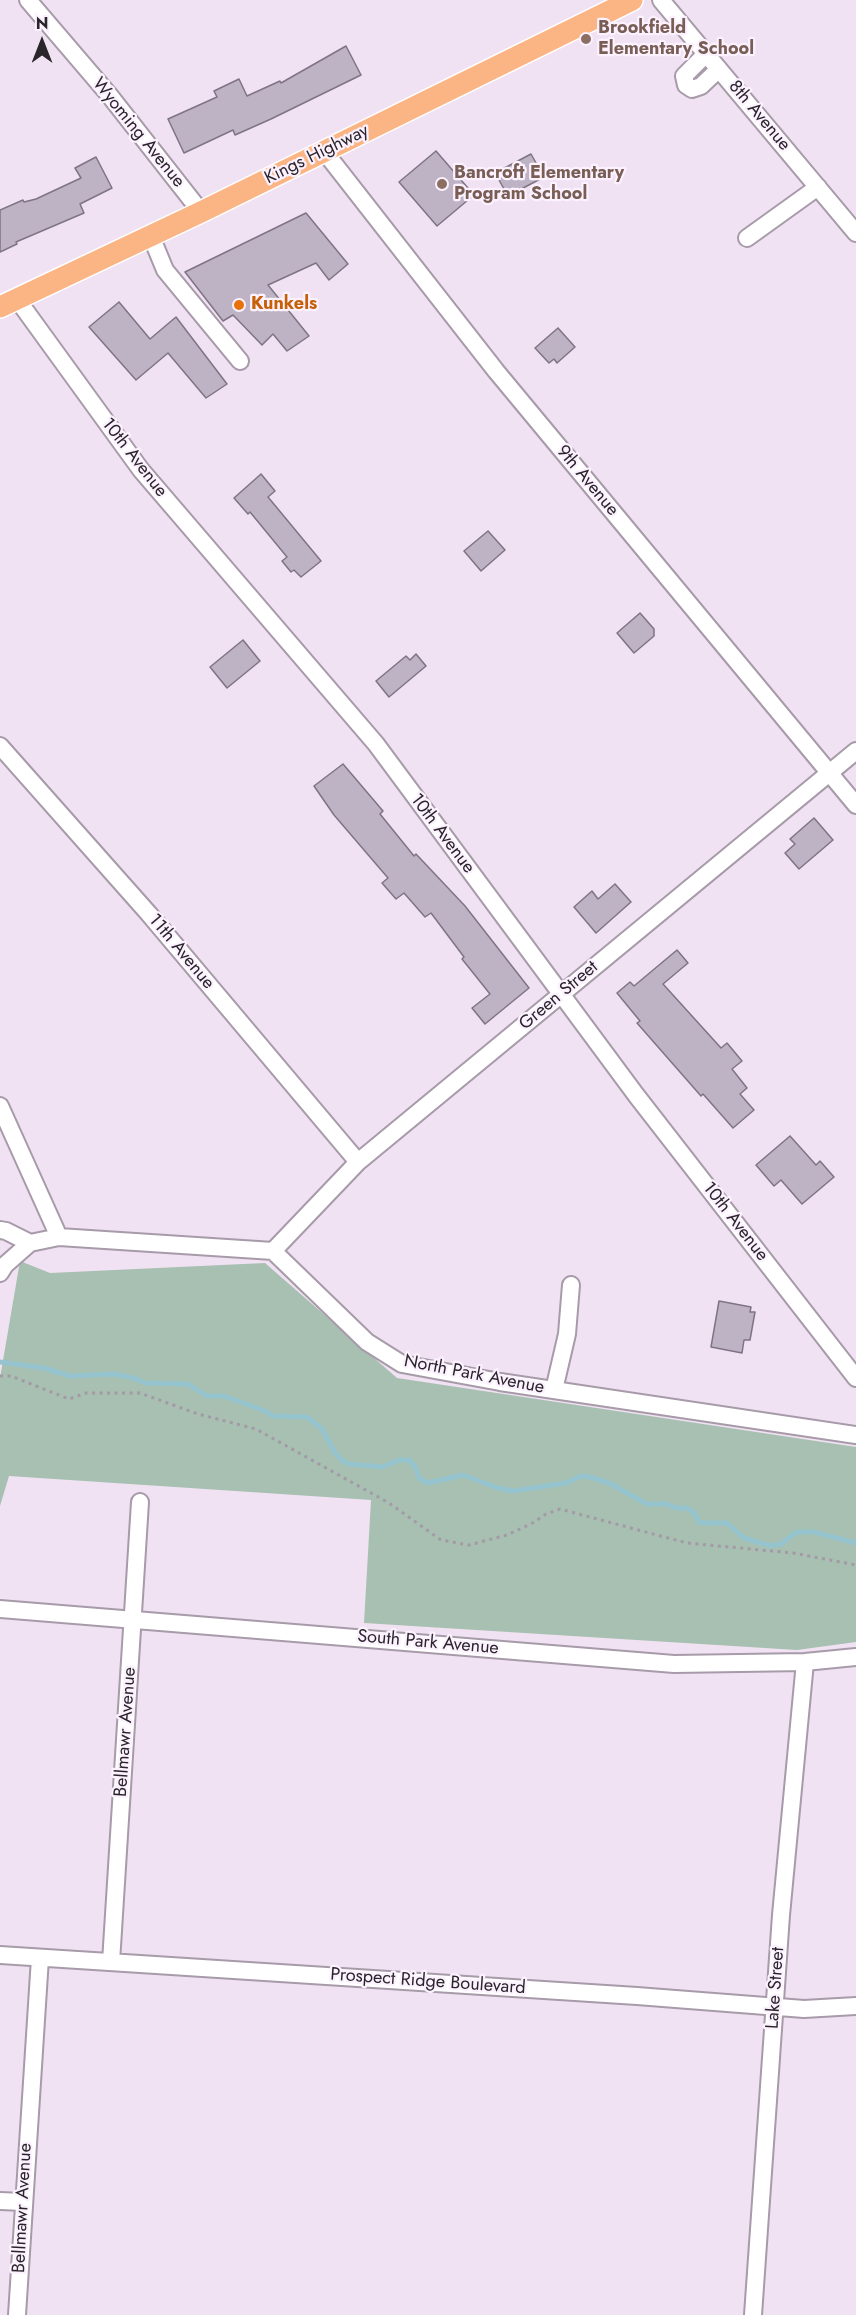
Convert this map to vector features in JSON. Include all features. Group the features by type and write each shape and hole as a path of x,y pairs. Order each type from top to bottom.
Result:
{"main road":[{"name":"Kings Highway","path":"9,303 201,212 632,0"}],"street":[{"name":"Wyoming Avenue","path":"28,0 110,96 201,212"},
{"name":"8th Avenue","path":"661,0 856,233"},
{"path":"706,54 684,76 686,85 692,89 701,86 719,69"},
{"name":"9th Avenue","path":"324,152 496,370 856,805"},
{"path":"747,238 818,187"},
{"path":"151,236 165,270 240,361"},
{"name":"10th Avenue","path":"9,303 141,470 376,744 636,1095 856,1378"},
{"name":"11th Avenue","path":"0,746 149,914 358,1162"},
{"name":"Green Street","path":"273,1251 358,1162 856,751"},
{"path":"0,1106 59,1237"},
{"path":"0,1230 30,1243"},
{"path":"0,1273 4,1264 30,1243 59,1237 273,1251"},
{"name":"North Park Avenue","path":"273,1251 367,1342 402,1364 554,1390 856,1435"},
{"path":"554,1390 567,1334 571,1285"},
{"name":"Bellmawr Avenue","path":"111,1962 140,1502"},
{"name":"South Park Avenue","path":"0,1609 133,1621 307,1632 674,1664 805,1662 856,1657"},
{"name":"Lake Street","path":"753,2315 781,1915 805,1662"},
{"name":"Prospect Ridge Boulevard","path":"0,1955 804,2009 856,2006"},
{"name":"Bellmawr Avenue","path":"17,2315 39,1958"},
{"path":"0,2200 23,2202"},
{"path":"17,2315 24,2315"}],"path":[{"path":"0,1376 11,1376 69,1399 86,1393 140,1393 198,1414 256,1429 388,1503 441,1540 469,1545 507,1535 560,1509 687,1542 793,1553 856,1565"}],"green space":[{"path":"20,1261 50,1273 265,1263 397,1378 856,1447 856,1642 797,1650 364,1623 371,1500 9,1476 0,1506 0,1378"}],"building":[{"path":"346,46 361,75 235,135 233,130 184,153 168,119 217,97 214,91 239,79 247,96 280,81 281,83"},
{"path":"436,151 474,195 437,226 399,182"},
{"path":"531,154 544,177 508,196 495,173"},
{"path":"96,157 112,188 80,204 84,213 16,242 17,244 0,252 0,210 23,200 24,202 36,199 81,178 75,168"},
{"path":"306,213 348,264 329,280 316,263 268,285 309,336 287,351 273,334 262,345 233,315 223,321 185,272"},
{"path":"119,302 150,339 176,317 227,384 206,398 168,353 136,380 89,327"},
{"path":"558,328 575,347 557,363 554,359 549,363 535,348"},
{"path":"261,474 275,491 268,497 321,561 301,577 294,570 291,572 282,561 287,557 250,512 248,514 234,498"},
{"path":"488,531 505,550 481,571 464,551"},
{"path":"640,613 654,629 654,636 634,653 617,633"},
{"path":"243,640 260,661 227,688 210,667"},
{"path":"416,654 426,666 389,697 376,681 406,656 410,660"},
{"path":"343,764 383,811 380,814 414,856 416,854 465,906 529,988 485,1024 472,1008 490,994 462,959 464,957 431,913 425,917 404,893 396,899 382,883 388,878 334,815 314,786"},
{"path":"814,818 833,840 799,869 785,853 795,844 790,839"},
{"path":"615,884 631,902 596,933 574,907 592,891 598,899"},
{"path":"677,950 688,963 663,984 721,1048 727,1043 742,1061 732,1069 747,1088 740,1094 754,1110 733,1128 703,1094 701,1096 637,1023 640,1021 617,993 630,982 634,986"},
{"path":"790,1136 816,1165 820,1161 834,1177 802,1204 781,1180 774,1186 756,1165"},
{"path":"719,1301 751,1307 750,1312 755,1312 750,1340 744,1340 742,1353 711,1347"}],"waterway":[{"path":"0,1362 44,1368 70,1376 113,1374 134,1378 145,1383 188,1384 207,1396 224,1396 273,1416 307,1417 322,1429 335,1453 343,1461 349,1464 382,1467 399,1460 409,1460 416,1468 419,1478 428,1483 463,1475 513,1491 566,1483 581,1476 590,1477 609,1483 647,1504 666,1504 676,1508 687,1508 694,1513 699,1522 727,1523 744,1538 771,1546 781,1544 799,1532 814,1532 856,1543"}],"place":[{"name":"Brookfield Elementary School","path":"586,39"},
{"name":"Bancroft Elementary Program School","path":"442,184"},
{"name":"Kunkels","path":"239,305"}]}
